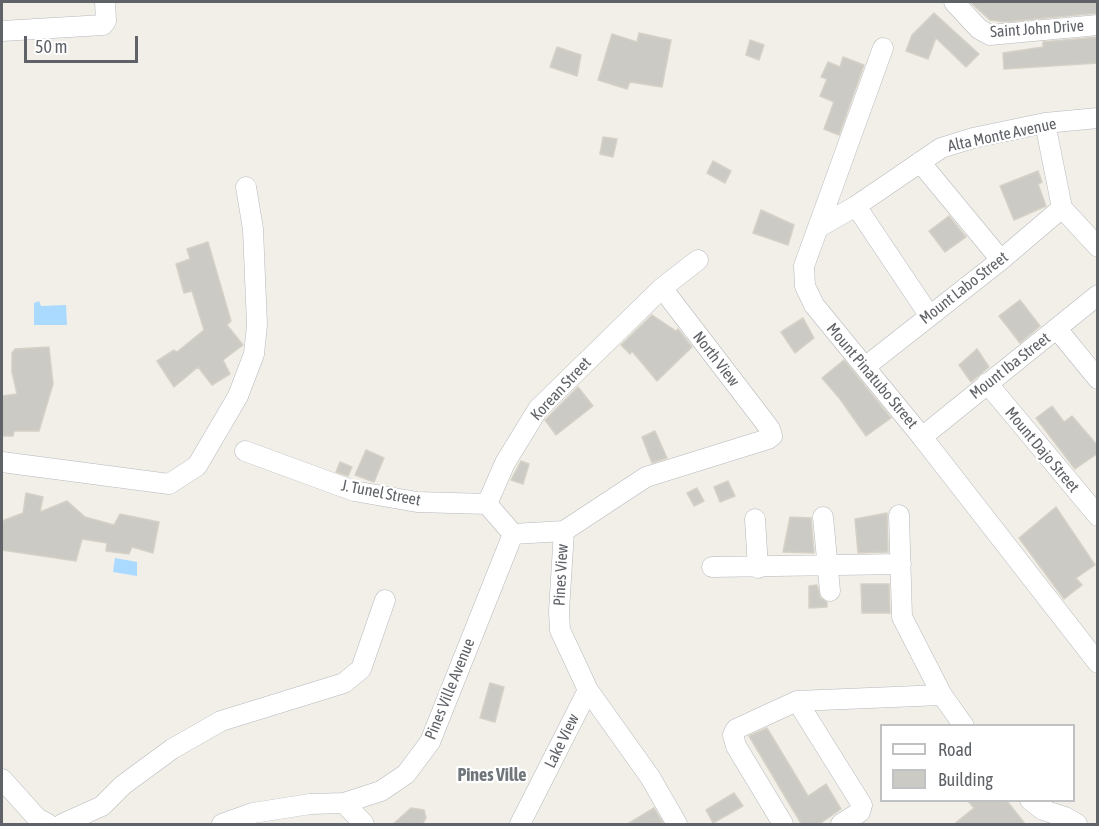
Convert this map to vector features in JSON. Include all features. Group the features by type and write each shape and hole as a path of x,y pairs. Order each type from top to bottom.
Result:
{"street":[{"path":"2,31 103,25 106,21 105,2"},
{"name":"Saint John Drive","path":"954,2 979,29 990,35 1098,25"},
{"name":"Mount Pinatubo Street","path":"883,48 821,226 804,266 804,286 814,305 922,437 1098,663"},
{"name":"Alta Monte Avenue","path":"821,226 941,148 973,138 1045,123 1098,118"},
{"path":"1045,123 1062,208 1098,247"},
{"path":"920,162 1001,260"},
{"path":"2,462 168,484 197,466 238,396 254,354 257,325 254,229 246,188"},
{"path":"855,206 929,315"},
{"name":"Mount Labo Street","path":"865,367 1001,260 1062,208"},
{"name":"Korean Street","path":"487,504 505,463 538,409 662,288 698,260"},
{"name":"North View","path":"662,288 770,429"},
{"name":"Mount Iba Street","path":"922,437 1098,295"},
{"path":"1057,329 1098,379"},
{"name":"Mount Dajo Street","path":"987,383 1098,516"},
{"name":"Pines View","path":"676,825 650,777 588,690 560,630 564,531 646,477 768,440 772,436 770,429"},
{"name":"J. Tunel Street","path":"245,451 354,491 417,502 487,504"},
{"path":"487,504 513,534 564,531"},
{"path":"899,515 902,617 942,695 963,724"},
{"path":"823,517 830,591"},
{"path":"755,519 758,568"},
{"name":"Pines Ville Avenue","path":"222,825 253,813 310,804 344,803 381,791 406,774 430,742 513,534"},
{"path":"712,567 901,564"},
{"path":"62,825 102,806 123,785 172,749 221,721 344,683 361,669 385,600"},
{"name":"Lake View","path":"520,825 588,690"},
{"path":"783,825 736,746 733,735 736,729 797,701 942,695"},
{"path":"797,701 862,806 860,812 841,825"},
{"path":"2,779 37,818 48,825"},
{"path":"1031,802 1043,810 1065,817 1077,825"},
{"path":"344,803 364,825"}],"water":[{"path":"39,301 41,306 66,305 67,325 34,325 34,303"},
{"path":"115,558 137,562 137,576 113,572"}],"building":[{"path":"970,2 1098,2 1098,13 1005,22 990,20"},
{"path":"934,13 979,54 966,67 936,38 928,59 906,51 912,35"},
{"path":"639,33 671,40 662,87 630,82 627,89 598,80 612,34 637,42"},
{"path":"1098,37 1098,63 1004,69 1003,53 1043,47 1043,42"},
{"path":"750,40 764,45 759,60 746,55"},
{"path":"557,47 581,55 577,76 550,67"},
{"path":"843,57 864,65 839,135 824,129 834,102 820,96 827,79 821,77 828,62 840,67"},
{"path":"603,137 617,139 613,157 600,154"},
{"path":"713,161 731,171 725,183 707,173"},
{"path":"1038,171 1042,182 1038,184 1046,206 1014,220 1000,186"},
{"path":"761,210 794,225 788,245 753,233"},
{"path":"949,216 966,237 945,252 929,231"},
{"path":"208,242 231,321 227,325 243,345 223,360 230,374 212,385 198,367 174,387 157,361 174,350 177,352 204,330 192,291 184,293 176,264 190,259 187,249"},
{"path":"1020,300 1040,326 1020,343 999,316"},
{"path":"652,315 676,331 678,329 692,347 657,381 632,351 630,354 621,345"},
{"path":"803,318 814,338 795,353 781,332"},
{"path":"49,347 53,384 39,431 14,431 13,436 2,436 2,396 17,394 12,372 12,353 15,349"},
{"path":"977,349 989,367 971,382 959,365"},
{"path":"844,360 891,418 866,436 822,378"},
{"path":"578,387 593,406 556,435 545,420"},
{"path":"1052,406 1064,422 1072,416 1098,446 1098,453 1075,469 1036,418"},
{"path":"655,431 667,458 652,463 642,437"},
{"path":"366,450 384,458 374,482 355,475"},
{"path":"521,461 529,464 523,484 511,480"},
{"path":"340,462 352,467 348,476 336,472"},
{"path":"728,481 735,496 720,502 714,487"},
{"path":"697,488 704,501 694,506 687,493"},
{"path":"26,493 43,497 40,512 67,501 85,517 114,525 120,514 159,522 153,553 132,547 129,554 106,551 107,543 82,539 76,561 2,550 2,521 23,513"},
{"path":"1056,507 1095,565 1076,578 1082,585 1064,599 1019,538"},
{"path":"887,513 888,552 858,553 855,519"},
{"path":"790,517 811,518 814,553 783,552"},
{"path":"861,584 889,584 890,613 862,613"},
{"path":"817,585 820,597 827,602 827,607 809,608 809,586"},
{"path":"490,683 504,687 495,722 480,718"},
{"path":"767,728 808,796 826,784 841,809 818,825 802,825 749,736"},
{"path":"734,793 743,806 713,823 706,810"},
{"path":"969,802 1008,802 1026,825 953,825 974,808"},
{"path":"411,808 424,810 426,818 422,825 392,825"},
{"path":"654,808 663,823 626,825"}],"district":[{"name":"Pines Ville","path":"492,775"}]}
